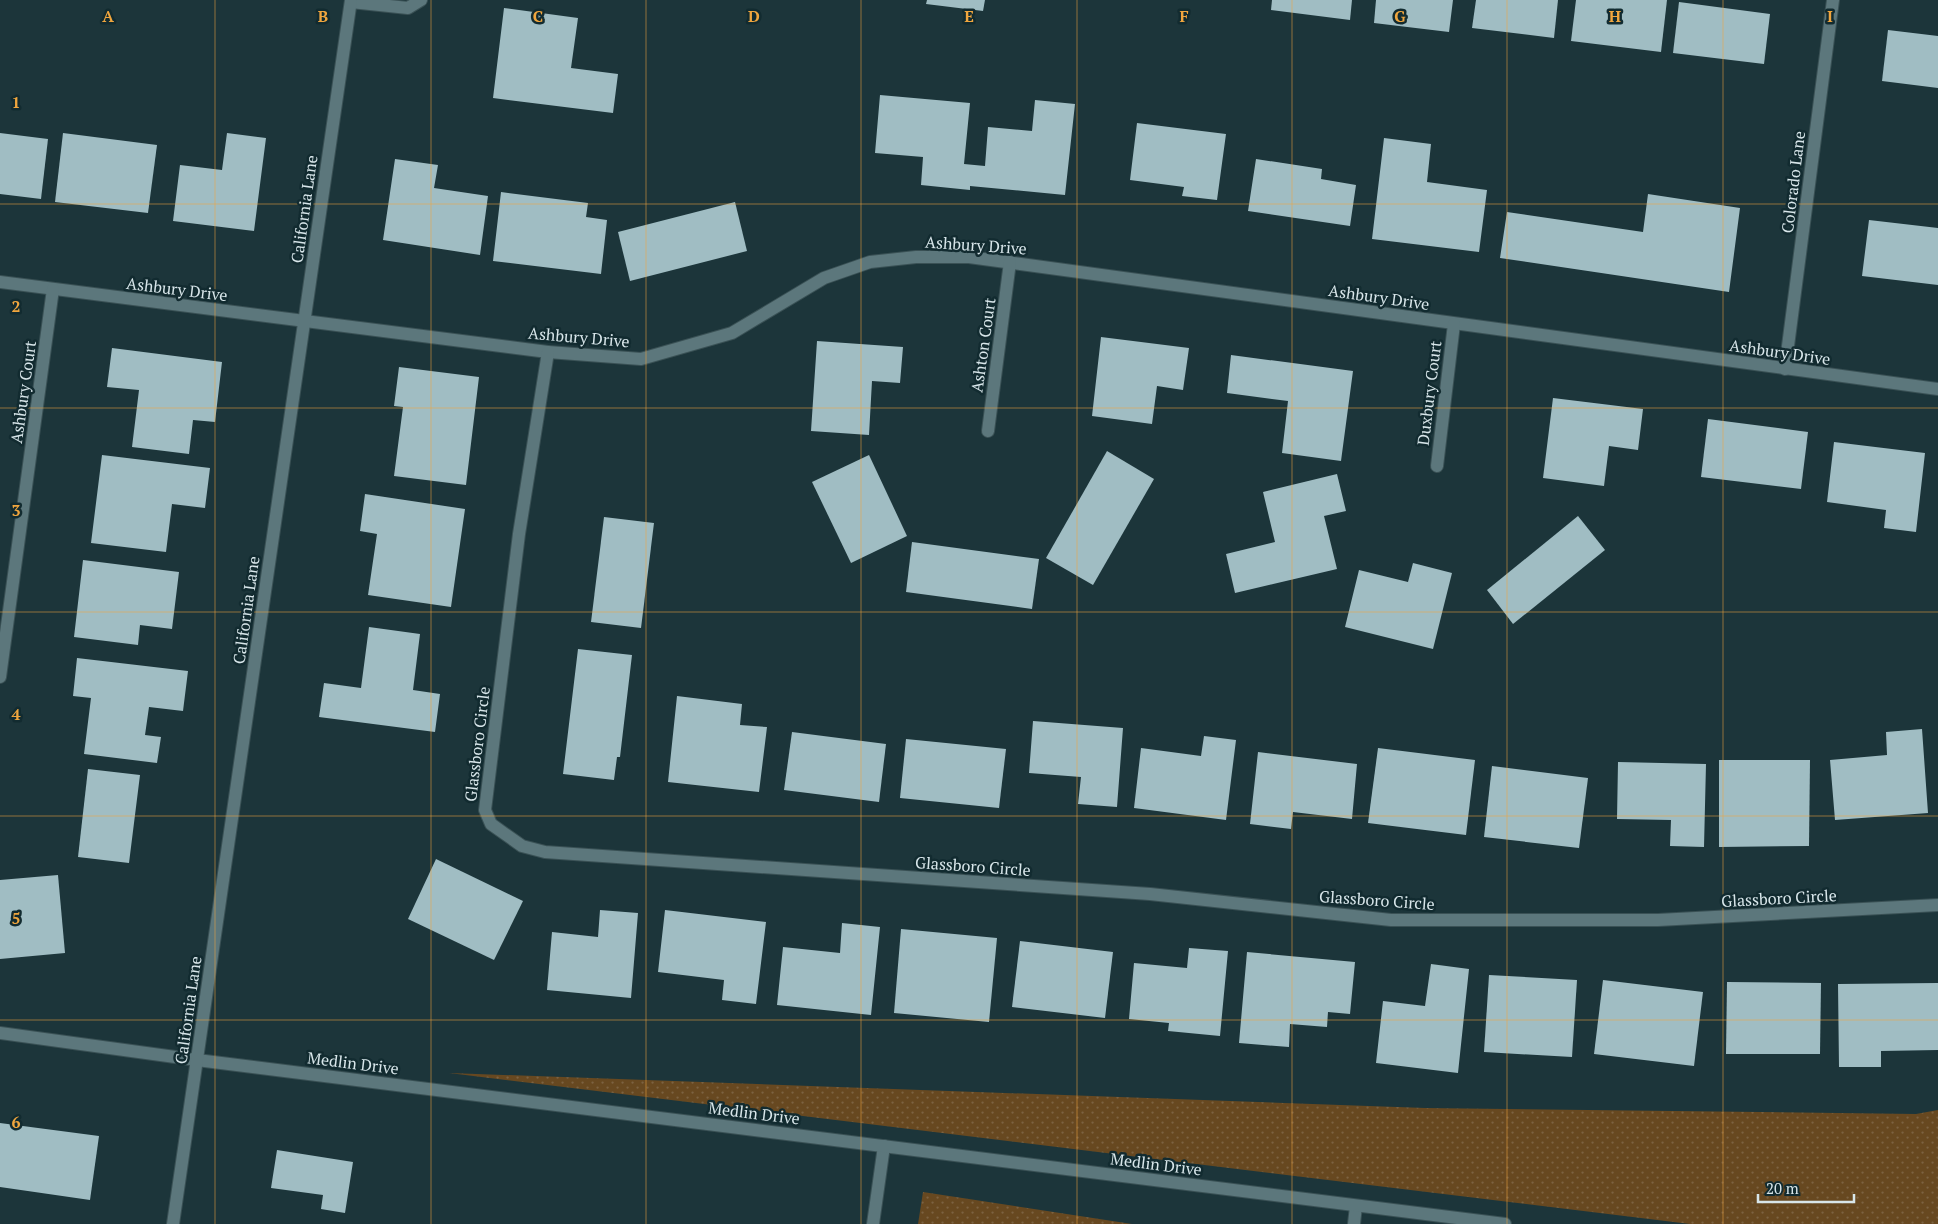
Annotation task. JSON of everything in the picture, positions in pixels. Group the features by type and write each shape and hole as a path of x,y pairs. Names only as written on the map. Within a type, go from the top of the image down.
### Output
{"street":[{"path":"351,1 408,8 421,0"},
{"name":"Colorado Lane","path":"1785,369 1833,0"},
{"name":"California Lane","path":"172,1224 351,1"},
{"name":"Ashbury Drive","path":"0,282 548,352 641,359 732,333 824,278 870,262 916,257 969,257 1938,389"},
{"name":"Ashton Court","path":"988,431 1010,262"},
{"name":"Ashbury Court","path":"0,677 53,290"},
{"name":"Duxbury Court","path":"1437,466 1454,324"},
{"name":"Glassboro Circle","path":"548,352 519,534 485,810 491,824 522,846 545,852 1150,894 1391,920 1658,920 1938,905"},
{"name":"Medlin Drive","path":"0,1033 197,1060 1505,1224"},
{"path":"872,1224 884,1146"},
{"path":"1354,1224 1356,1206"}],"shaded area":[{"path":"449,1073 1425,1108 1916,1114 1938,1110 1938,1224 1690,1224"},
{"path":"923,1192 1132,1224 918,1224"}],"building":[{"path":"927,0 985,0 983,11 926,4"},
{"path":"1272,0 1352,0 1350,20 1271,10"},
{"path":"1376,0 1453,0 1449,32 1374,23"},
{"path":"1476,0 1558,0 1554,38 1472,28"},
{"path":"1576,0 1667,0 1661,52 1571,41"},
{"path":"1679,2 1770,14 1764,64 1673,53"},
{"path":"504,8 578,18 571,68 618,74 613,113 493,98"},
{"path":"1888,30 1938,36 1938,88 1882,81"},
{"path":"880,95 970,103 964,164 985,166 988,127 1032,131 1035,100 1075,104 1065,195 970,186 970,190 921,185 923,157 875,153"},
{"path":"1137,123 1226,134 1217,200 1182,196 1184,187 1130,180"},
{"path":"0,133 48,139 41,199 0,194"},
{"path":"63,133 157,145 148,213 55,202"},
{"path":"227,133 266,138 254,231 173,221 180,165 222,170"},
{"path":"1384,138 1431,144 1427,182 1487,190 1479,252 1372,239"},
{"path":"395,159 438,165 434,188 488,196 480,255 383,240"},
{"path":"1256,159 1322,169 1321,179 1356,185 1350,226 1248,211"},
{"path":"501,192 588,203 586,217 607,220 601,274 493,261"},
{"path":"1648,194 1740,208 1729,292 1500,258 1507,212 1643,232"},
{"path":"735,202 747,251 630,281 618,232"},
{"path":"1869,220 1938,228 1938,285 1862,276"},
{"path":"1101,337 1189,348 1183,390 1157,386 1152,424 1092,416"},
{"path":"817,341 903,347 900,383 872,381 869,435 811,431"},
{"path":"112,348 222,362 215,422 193,420 189,454 132,447 139,390 107,387"},
{"path":"1231,355 1353,371 1341,461 1282,453 1288,401 1227,393"},
{"path":"399,367 479,377 466,485 394,476 403,407 394,406"},
{"path":"1553,398 1643,409 1638,450 1609,446 1604,486 1543,478"},
{"path":"1708,419 1808,432 1801,489 1701,477"},
{"path":"1834,442 1925,453 1916,532 1884,528 1886,510 1827,502"},
{"path":"1107,451 1154,479 1093,585 1046,558"},
{"path":"102,455 210,468 205,508 172,504 166,552 91,543"},
{"path":"869,455 907,536 851,563 812,482"},
{"path":"1337,474 1346,511 1324,516 1337,569 1235,593 1226,554 1275,542 1263,492"},
{"path":"365,494 465,509 451,607 368,595 377,534 360,531"},
{"path":"1578,516 1605,550 1513,624 1487,590"},
{"path":"604,517 654,523 641,628 591,622"},
{"path":"912,542 1039,559 1032,609 906,592"},
{"path":"83,560 179,572 172,629 140,625 138,645 74,637"},
{"path":"1413,563 1452,573 1433,649 1345,627 1359,570 1408,582"},
{"path":"369,627 420,634 413,690 440,694 435,732 319,717 324,683 361,688"},
{"path":"578,649 632,655 620,757 617,757 614,780 563,774"},
{"path":"77,658 188,671 183,711 149,707 145,735 161,737 157,763 84,754 91,698 73,696"},
{"path":"677,696 742,704 740,725 767,727 759,792 668,782"},
{"path":"1033,721 1123,728 1117,807 1078,804 1081,777 1029,773"},
{"path":"1922,729 1928,813 1835,820 1830,760 1887,755 1886,732"},
{"path":"792,732 886,744 879,802 784,790"},
{"path":"1204,736 1236,740 1226,820 1134,808 1141,748 1201,756"},
{"path":"906,739 1006,749 999,808 900,798"},
{"path":"1378,748 1475,760 1466,835 1368,823"},
{"path":"1258,752 1357,764 1352,819 1293,812 1291,829 1250,824"},
{"path":"1719,760 1810,760 1809,846 1719,847"},
{"path":"1618,762 1706,764 1704,847 1670,846 1671,820 1617,819"},
{"path":"1492,766 1588,778 1579,848 1484,837"},
{"path":"88,769 140,775 129,863 78,857"},
{"path":"436,859 523,901 494,960 408,919"},
{"path":"58,875 65,953 0,959 0,880"},
{"path":"600,910 638,913 631,998 547,990 552,932 598,937"},
{"path":"665,910 766,922 756,1004 722,1000 724,980 658,972"},
{"path":"842,923 880,927 871,1015 777,1005 783,947 840,953"},
{"path":"901,929 997,938 989,1022 894,1013"},
{"path":"1020,941 1113,952 1105,1018 1012,1007"},
{"path":"1189,948 1228,951 1220,1036 1168,1031 1169,1023 1129,1019 1134,963 1187,968"},
{"path":"1247,952 1355,962 1350,1014 1328,1012 1327,1027 1290,1024 1289,1047 1239,1043"},
{"path":"1431,964 1469,969 1458,1073 1376,1063 1383,1001 1425,1006"},
{"path":"1489,975 1577,980 1572,1057 1484,1052"},
{"path":"1603,980 1703,992 1694,1066 1594,1054"},
{"path":"1727,982 1821,983 1820,1054 1726,1054"},
{"path":"1938,983 1938,1050 1881,1051 1881,1067 1839,1067 1838,984"},
{"path":"0,1123 99,1136 90,1200 0,1187"},
{"path":"277,1150 353,1162 345,1213 321,1209 323,1195 271,1188"}]}
